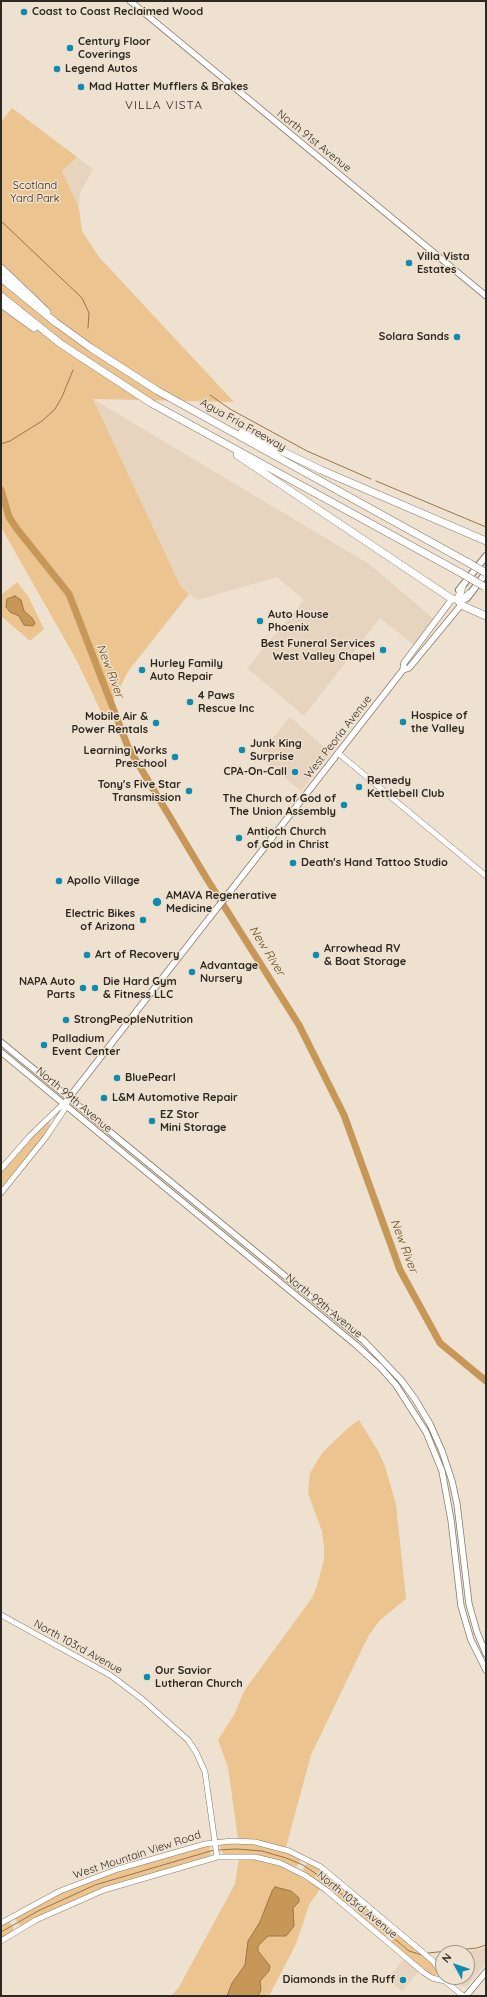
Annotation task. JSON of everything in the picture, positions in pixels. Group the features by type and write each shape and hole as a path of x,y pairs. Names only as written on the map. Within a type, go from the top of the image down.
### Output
{"highway":[{"path":"1,268 45,308 54,322"},
{"name":"Agua Fria Freeway","path":"1,278 54,322 107,360 158,391 486,573"},
{"path":"1,296 47,332 110,377 151,403 486,587"},
{"path":"1,304 31,327 47,332"},
{"path":"158,391 174,394 271,447 486,541"},
{"path":"151,403 163,413 231,451 279,482 457,602 486,616"},
{"path":"457,602 462,587"},
{"path":"457,602 469,594"}],"main road":[{"name":"North 91st Avenue","path":"130,1 486,296"},
{"path":"462,587 486,556"},
{"path":"469,594 486,573"},
{"name":"West Peoria Avenue","path":"68,1099 403,670 404,663 457,602"},
{"name":"West Peoria Avenue","path":"403,670 409,668 457,602"},
{"name":"North 99th Avenue","path":"1,1042 68,1099 364,1341 401,1380 415,1398 434,1431 452,1481 457,1504 469,1604 477,1632 486,1654"},
{"path":"2,1053 8,1048"},
{"name":"North 99th Avenue","path":"2,1053 367,1355 396,1385 414,1412 430,1442 442,1471 449,1505 461,1606 471,1640 486,1670"},
{"path":"223,1236 228,1230"},
{"path":"449,1505 457,1504"},
{"path":"465,1996 486,1972"}],"street":[{"path":"338,753 486,876"},
{"name":"West Peoria Avenue","path":"1,1193 40,1146 68,1099"},
{"name":"West Peoria Avenue","path":"1,1169 19,1148 64,1105"},
{"name":"North 103rd Avenue","path":"1,1615 110,1675 188,1740 196,1752 205,1772 217,1857 260,1858 280,1863 299,1872 322,1887 422,1972 432,1978 435,1978"},
{"name":"North 103rd Avenue","path":"215,1842 238,1840 263,1843 306,1858 335,1878 435,1964"},
{"name":"West Mountain View Road","path":"1,1923 35,1904 93,1878 215,1842"},
{"name":"West Mountain View Road","path":"1,1941 36,1920 88,1896 138,1879 217,1857"},
{"name":"North 103rd Avenue","path":"452,1985 465,1996"}],"shaded area":[{"path":"77,157 93,169 80,193 79,208 62,171"},
{"path":"93,399 369,564 434,619 414,645 380,618 304,716 247,668 304,600 277,577 197,600 181,587"},
{"path":"15,596 21,600 24,611 35,623 33,626 24,625 19,616 10,612 6,607 7,599"},
{"path":"290,717 331,753 301,791 258,756"},
{"path":"275,1887 291,1891 299,1898 299,1902 293,1908 294,1926 286,1936 268,1936 258,1946 258,1951 270,1966 269,1971 260,1981 261,1990 258,1996 227,1996 232,1983 245,1965 248,1941 260,1922"},
{"path":"486,1948 486,1963 475,1976 475,1950"},
{"path":"404,1959 419,1971 402,1991 387,1979"},
{"path":"459,1985 468,1985 467,1986 462,1987"}],"green space":[{"name":"Scotland Yard Park","path":"12,108 77,157 62,171 79,208 82,231 99,257 234,402 93,399 181,587 189,594 129,670 104,718 77,661 1,527 1,122"},
{"path":"17,582 28,596 44,629 30,641 1,616 1,595"},
{"path":"49,1121 50,1126 34,1149 1,1190 1,1172 19,1150"},
{"path":"359,1420 378,1451 385,1466 396,1504 406,1599 380,1620 369,1635 360,1653 311,1755 286,1847 266,1842 238,1839 228,1767 218,1740 235,1713 244,1691 312,1598 324,1560 324,1546 322,1531 308,1493 310,1473 322,1453 348,1428"},
{"path":"223,1843 260,1844 290,1852 301,1860 296,1867 261,1856 224,1854 220,1845"},
{"path":"209,1846 210,1856 103,1888 58,1907 22,1925 19,1925 15,1918 46,1900 92,1879 197,1847"},
{"path":"239,1858 253,1859 286,1868 320,1889 309,1905 296,1944 269,1996 171,1996 179,1987 235,1884"},
{"path":"307,1863 321,1869 353,1896 348,1903 346,1904 304,1873 303,1869"},
{"path":"357,1902 359,1902 391,1928 387,1935 384,1937 353,1909"},
{"path":"9,1921 13,1927 13,1930 1,1938 1,1925"},
{"path":"399,1935 434,1963 435,1975 430,1974 391,1942 395,1936"}],"waterway":[{"path":"1,221 82,298 89,313 88,328"},
{"path":"1,444 10,441 42,421 55,409 62,397 73,370"},
{"path":"210,395 230,409 307,451 371,479"},
{"path":"376,481 486,527"},
{"name":"New River","path":"1,490 9,517 69,594 128,747 207,879 299,1025 344,1115 400,1270 440,1343 486,1381"},
{"path":"217,1850 237,1849 262,1851 303,1865 322,1878 409,1951 422,1955"},
{"path":"1,1932 38,1911 95,1885 214,1850"},
{"path":"428,1953 477,1948 486,1945"}],"place":[{"name":"Coast to Coast Reclaimed Wood","path":"24,12"},
{"name":"Century Floor Coverings","path":"70,48"},
{"name":"Legend Autos","path":"57,69"},
{"name":"Mad Hatter Mufflers & Brakes","path":"81,87"},
{"name":"Villa Vista Estates","path":"409,263"},
{"name":"Solara Sands","path":"457,337"},
{"name":"Auto House Phoenix","path":"260,621"},
{"name":"Best Funeral Services West Valley Chapel","path":"383,650"},
{"name":"Hurley Family Auto Repair","path":"142,670"},
{"name":"4 Paws Rescue Inc","path":"190,702"},
{"name":"Hospice of the Valley","path":"403,722"},
{"name":"Mobile Air & Power Rentals","path":"156,723"},
{"name":"Junk King Surprise","path":"242,750"},
{"name":"Learning Works Preschool","path":"175,757"},
{"name":"CPA-On-Call","path":"295,772"},
{"name":"Remedy Kettlebell Club","path":"359,787"},
{"name":"Tony's Five Star Transmission","path":"189,791"},
{"name":"The Church of God of The Union Assembly","path":"344,805"},
{"name":"Antioch Church of God in Christ","path":"239,838"},
{"name":"Death's Hand Tattoo Studio","path":"293,863"},
{"name":"Apollo Village","path":"59,881"},
{"name":"AMAVA Regenerative Medicine","path":"157,902"},
{"name":"Electric Bikes of Arizona","path":"143,920"},
{"name":"Art of Recovery","path":"87,955"},
{"name":"Arrowhead RV & Boat Storage","path":"316,955"},
{"name":"Advantage Nursery","path":"192,972"},
{"name":"NAPA Auto Parts","path":"83,988"},
{"name":"Die Hard Gym & Fitness LLC","path":"95,988"},
{"name":"StrongPeopleNutrition","path":"66,1020"},
{"name":"Palladium Event Center","path":"44,1045"},
{"name":"BluePearl","path":"117,1078"},
{"name":"L&M Automotive Repair","path":"104,1098"},
{"name":"EZ Stor Mini Storage","path":"152,1121"},
{"name":"Our Savior Lutheran Church","path":"147,1677"},
{"name":"Diamonds in the Ruff","path":"403,1980"}],"district":[{"name":"VILLA VISTA","path":"164,105"}]}
